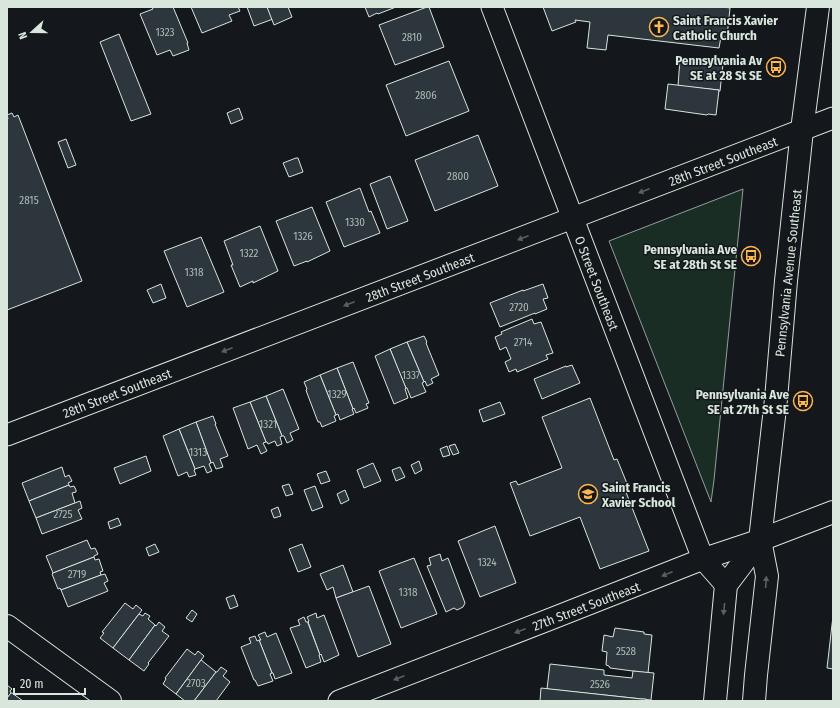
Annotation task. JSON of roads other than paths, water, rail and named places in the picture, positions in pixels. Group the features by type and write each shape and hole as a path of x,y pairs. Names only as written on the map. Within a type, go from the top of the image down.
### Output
{"main road":[{"name":"Pennsylvania Avenue Southeast","path":"754,701 767,576 760,540 776,399 786,281 802,130 818,7"},
{"name":"27th Street Southeast","path":"760,540 833,512"},
{"path":"715,701 726,585 760,540"},
{"path":"7,626 110,701"}],"street":[{"name":"O Street Southeast","path":"492,7 703,559"},
{"name":"28th Street Southeast","path":"7,435 833,118"},
{"name":"27th Street Southeast","path":"339,701 551,620 703,559 760,540"},
{"path":"703,559 726,585"}],"place":[{"name":"Saint Francis Xavier Catholic Church","path":"659,27"},
{"name":"Pennsylvania Av SE at 28 St SE","path":"776,67"},
{"name":"Pennsylvania Ave SE at 28th St SE","path":"751,256"},
{"name":"Pennsylvania Ave SE at 27th St SE","path":"803,401"},
{"name":"Saint Francis Xavier School","path":"588,494"}]}
